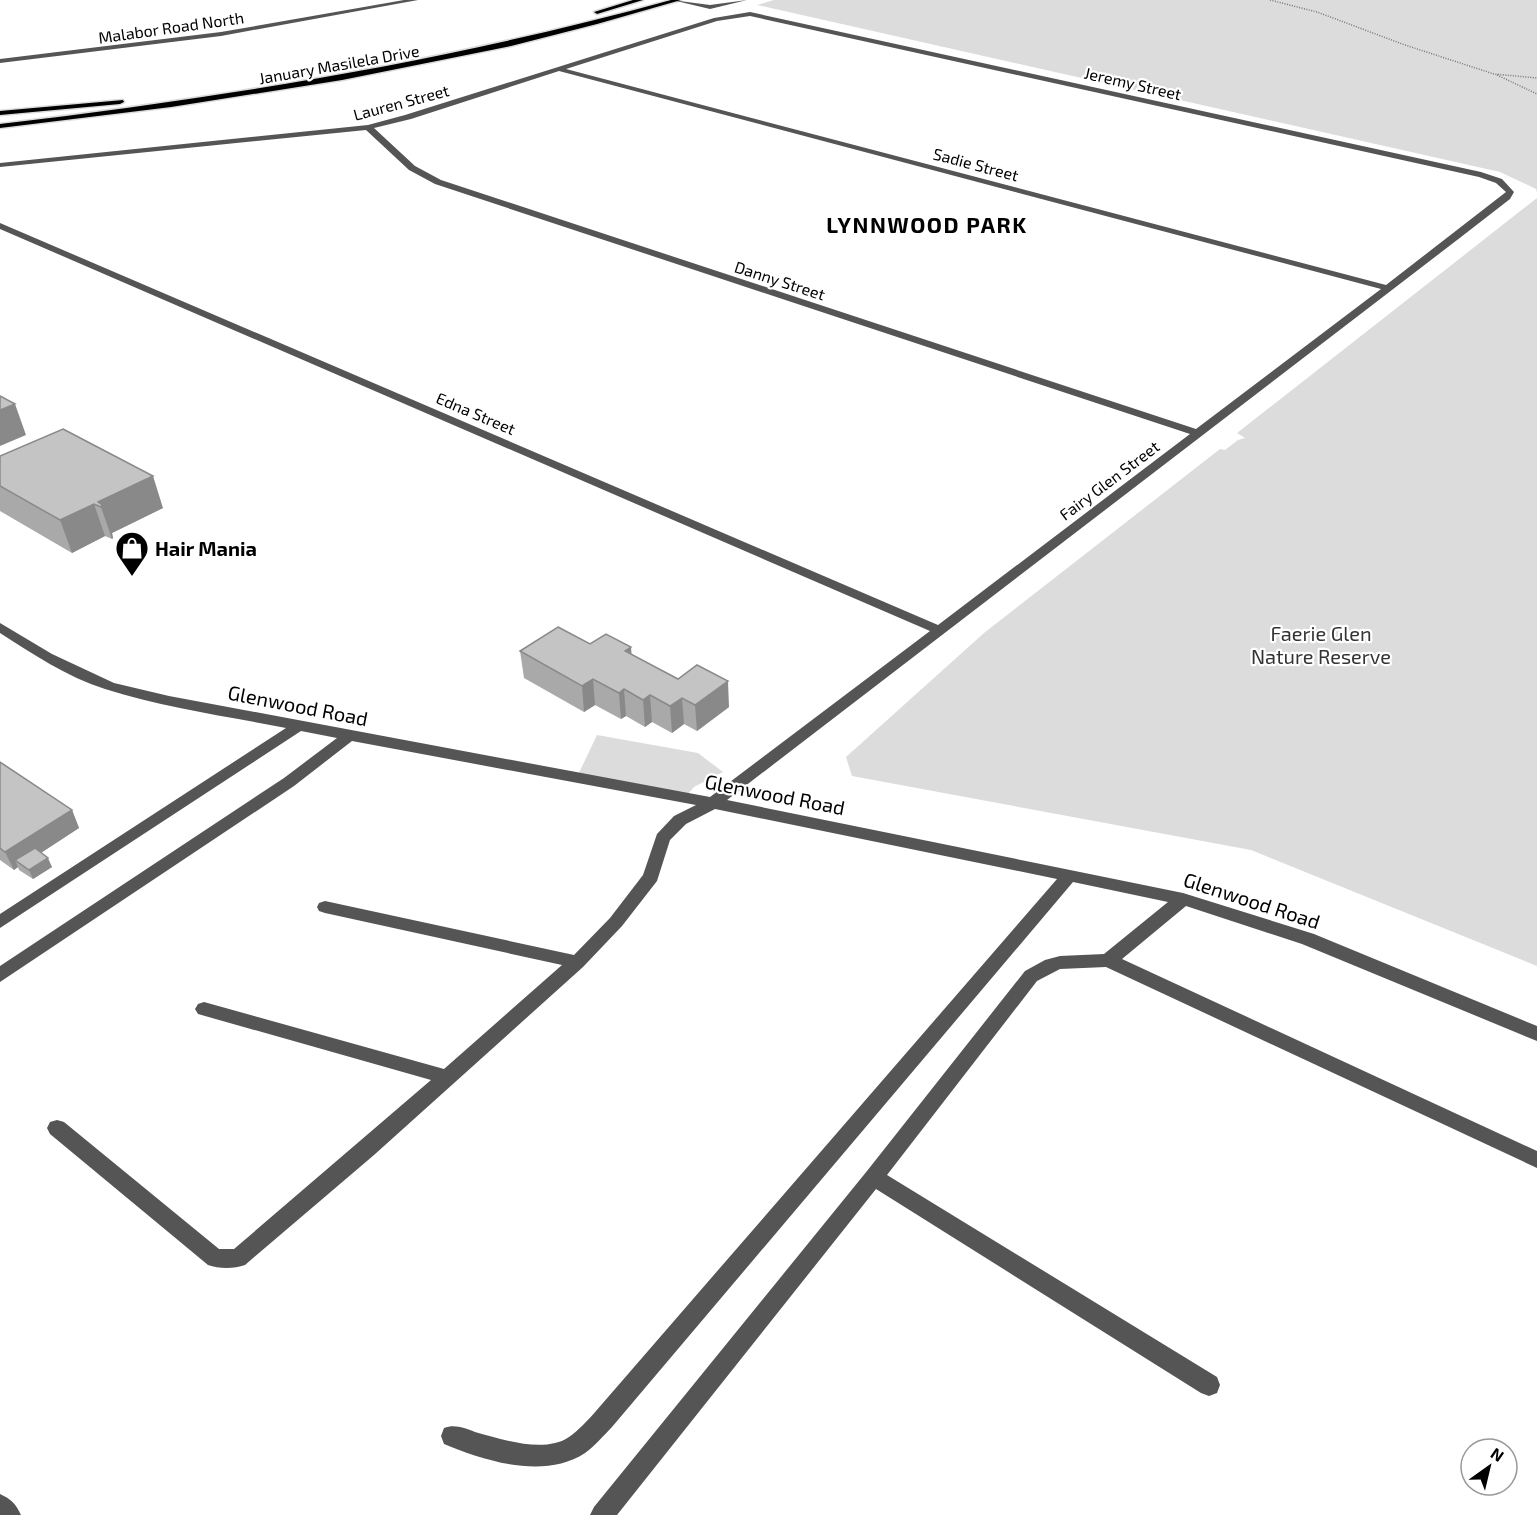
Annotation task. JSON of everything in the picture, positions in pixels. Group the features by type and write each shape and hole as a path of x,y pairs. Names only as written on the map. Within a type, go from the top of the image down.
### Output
{"main road":[{"path":"588,15 640,0"},
{"name":"January Masilela Drive","path":"0,126 206,100 355,75 544,36 676,0"},
{"name":"January Masilela Drive","path":"187,93 237,86"},
{"path":"0,112 134,100"}],"street":[{"name":"Malabor Road North","path":"0,61 243,31 415,0"},
{"path":"676,0 710,7 744,0"},
{"name":"Lauren Street","path":"0,165 368,128 723,17 740,14 762,15"},
{"name":"Jeremy Street","path":"762,15 1463,171 1498,181"},
{"name":"Sadie Street","path":"558,69 1387,288"},
{"name":"Danny Street","path":"368,128 412,168 438,182 1198,433"},
{"name":"Fairy Glen Street","path":"57,1128 215,1258 238,1258 368,1149 577,962 616,922 651,877 663,838 680,820 713,802 1507,197 1509,189 1498,181"},
{"name":"Edna Street","path":"0,226 939,630"},
{"name":"Glenwood Road","path":"0,627 47,657 109,686 169,701 713,802 1183,899 1308,939 1537,1034"},
{"path":"0,922 299,726"},
{"path":"0,975 289,782 349,736"},
{"path":"452,1436 500,1451 558,1454 576,1445 612,1410 1070,874"},
{"path":"1108,960 1124,951 1134,939 1183,899"},
{"path":"325,907 577,962"},
{"path":"609,1512 1031,976 1043,966 1054,962 1108,960 1537,1160"},
{"path":"204,1009 446,1077"},
{"path":"874,1178 1209,1385"},
{"path":"0,1506 9,1515"}],"path":[{"path":"1270,0 1317,12 1405,45 1494,74 1537,94"},
{"path":"1494,74 1537,78"}],"green space":[{"path":"774,0 1537,0 1537,193 1536,189 1500,172 757,5"},
{"name":"Faerie Glen Nature Reserve","path":"1537,198 1537,966 1251,850 852,776 846,757 984,633 1220,449 1225,450 1238,440 1245,438 1237,433"},
{"path":"597,735 698,753 723,772 694,787 683,800 578,775"}],"building":[{"path":"0,396 15,404 0,410"},
{"path":"63,429 153,476 98,502 102,505 101,507 94,504 60,520 0,486 0,456"},
{"path":"558,627 590,644 606,634 631,647 625,651 678,679 697,665 728,681 695,705 682,698 670,706 650,695 643,700 624,689 619,693 593,679 582,686 520,651"},
{"path":"0,762 72,810 5,852 0,848"},
{"path":"35,848 48,858 29,870 15,860"}],"place":[{"name":"Hair Mania","path":"132,577"}],"district":[{"name":"LYNNWOOD PARK","path":"927,224"}]}
